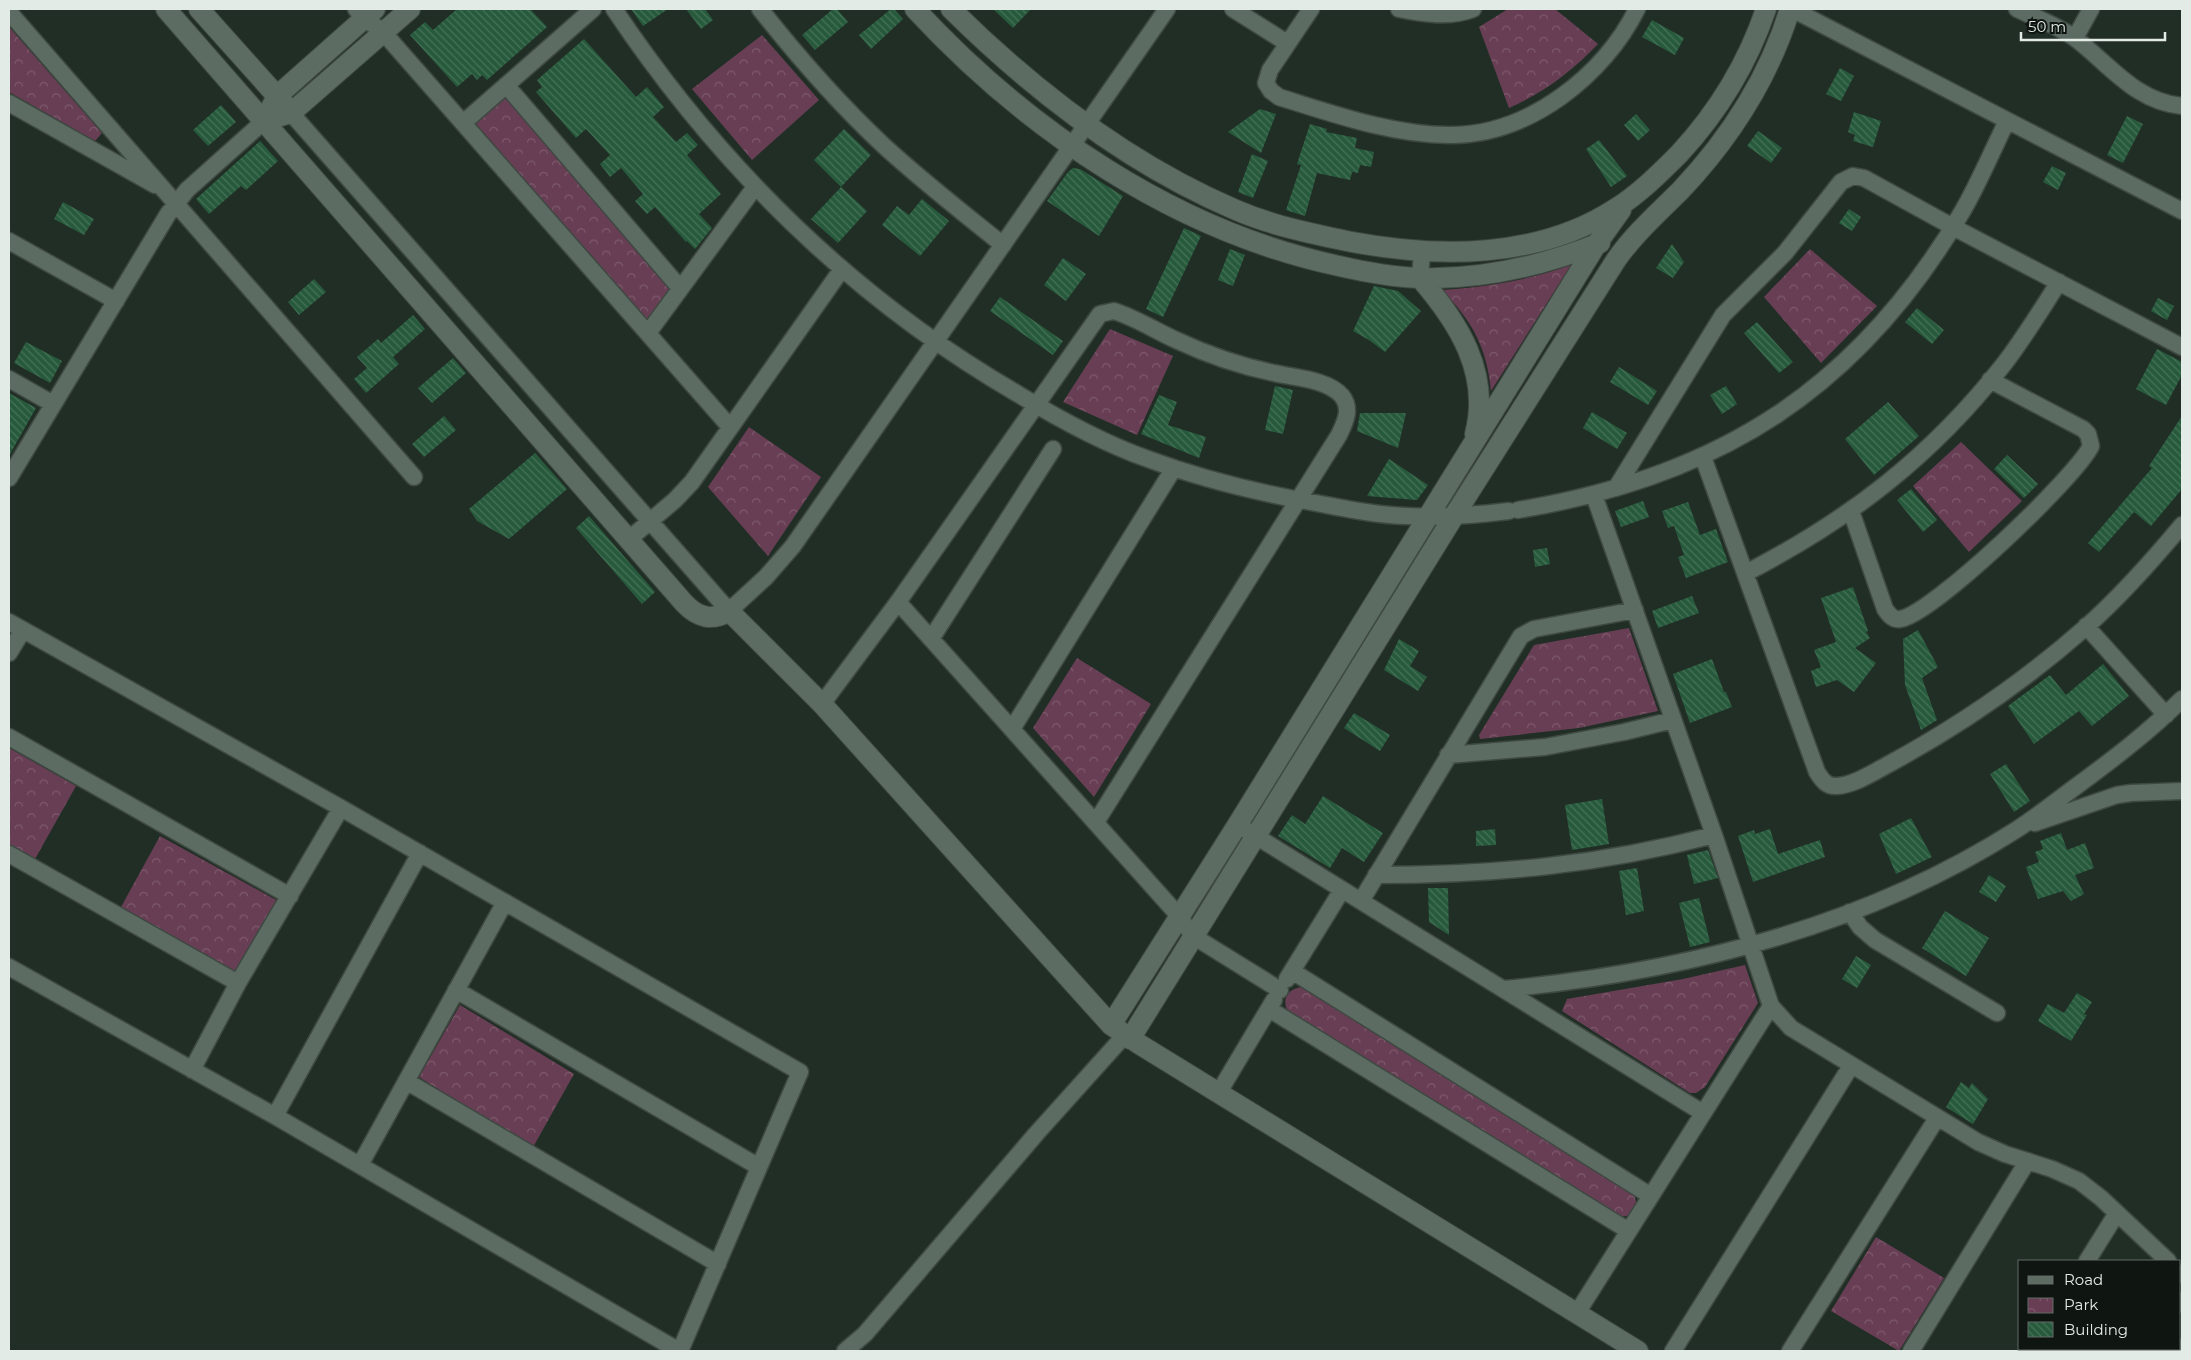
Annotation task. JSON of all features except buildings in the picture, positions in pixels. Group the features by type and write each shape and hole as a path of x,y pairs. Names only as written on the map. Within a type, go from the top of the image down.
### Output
{"street":[{"path":"166,9 684,603 695,613 709,618 717,617 729,611 766,577 793,546 1166,9"},
{"path":"199,9 729,611 822,704 1122,1033 1638,1351"},
{"path":"264,121 291,113 410,9"},
{"path":"463,123 593,9"},
{"path":"614,9 693,117 755,187 842,270 934,342 1035,405 1118,446 1174,468 1255,492 1356,511 1427,517 1514,511 1594,495 1703,457 1772,420 1814,390 1837,370 1895,308 1917,280 1953,227 1972,194 2006,121"},
{"path":"760,9 800,58 854,118 916,174 1003,245"},
{"path":"915,9 947,42 994,84 1072,146 1163,201 1224,231 1287,254 1383,275 1420,278 1465,277 1512,270 1553,260 1596,245 1650,219"},
{"path":"951,9 1011,65 1086,124 1128,153 1176,181 1259,219 1341,240 1422,252 1446,253 1493,249 1541,240 1576,229 1630,199"},
{"path":"1233,9 1287,43"},
{"path":"1311,9 1287,43 1266,78 1268,87 1279,97 1349,118 1434,134 1473,134 1510,123 1530,114 1566,93 1608,53 1636,9"},
{"path":"1399,9 1437,14 1473,9"},
{"path":"1122,1033 1179,916 1238,824 1596,245 1617,214 1630,199 1672,161 1704,125 1744,60 1766,9"},
{"path":"845,1351 865,1334 1122,1033 1192,936 1608,273 1632,238 1698,171 1737,120 1771,60 1791,9 2182,211"},
{"path":"2017,9 2075,38 2134,89 2159,102 2182,106"},
{"path":"2075,38 2092,9"},
{"path":"9,12 414,477"},
{"path":"9,478 116,301 171,197 187,190 264,121 277,96 365,12 730,427"},
{"path":"506,85 680,288"},
{"path":"9,103 171,197"},
{"path":"1616,488 1723,315 1799,237 1841,182 1853,176 1864,178 1953,227 2182,347"},
{"path":"648,334 755,187"},
{"path":"1576,229 1589,237 1596,245 1604,258 1608,273"},
{"path":"9,241 116,301"},
{"path":"1422,252 1420,278 1454,324 1469,350 1475,366 1478,381 1479,410 1471,445"},
{"path":"628,540 684,492 842,270"},
{"path":"1746,573 1794,547 1851,511 1891,481 1927,449 1990,380 2020,342 2059,282"},
{"path":"822,704 898,602 1096,319 1106,311 1123,314 1217,358 1322,384 1337,392 1348,409 1339,435 1096,822"},
{"path":"9,379 53,404"},
{"path":"1851,511 1885,609 1893,618 1900,619 1917,611 1988,555 2046,499 2082,459 2091,446 2088,434 2083,430 1990,380"},
{"path":"931,639 1052,449"},
{"path":"1703,457 1817,772 1824,783 1830,786 1838,786 1864,776 1940,735 2017,682 2086,626 2139,575 2182,525"},
{"path":"1012,729 1174,468"},
{"path":"1594,495 1714,835 1770,1006 1790,1028 1936,1118 1992,1149 2052,1169 2090,1188 2167,1260"},
{"path":"898,602 1179,916 1192,936 1280,990"},
{"path":"1361,901 1518,640 1525,632 1635,610"},
{"path":"9,622 342,808 800,1072 680,1351 275,1116 9,967"},
{"path":"2086,626 2166,715"},
{"path":"9,653 23,630"},
{"path":"1504,989 1576,982 1629,974 1751,944 1850,912 1934,876 2017,830 2125,751 2182,699"},
{"path":"1448,755 1545,747 1609,736 1673,720"},
{"path":"9,737 290,896"},
{"path":"2017,830 2117,795 2143,792 2182,792"},
{"path":"192,1070 238,983 342,808"},
{"path":"1238,824 1703,1113"},
{"path":"1376,874 1476,874 1559,866 1644,852 1714,835"},
{"path":"9,854 238,983"},
{"path":"275,1116 420,854"},
{"path":"1219,1092 1342,890"},
{"path":"360,1165 504,902"},
{"path":"1850,912 1860,927 1875,940 1997,1013"},
{"path":"1292,971 1651,1196"},
{"path":"456,990 759,1167"},
{"path":"1577,1314 1770,1006"},
{"path":"1269,1009 1629,1231"},
{"path":"1673,1351 1851,1066"},
{"path":"406,1081 718,1264"},
{"path":"1790,1351 1936,1118"},
{"path":"1911,1351 2027,1162"},
{"path":"2088,1260 2117,1213"}],"green space":[{"path":"1508,9 1555,9 1598,44 1578,64 1557,80 1509,108 1479,27"},
{"path":"9,27 102,133 95,141 9,92"},
{"path":"762,35 819,100 752,160 692,89"},
{"path":"507,95 672,288 648,322 475,123"},
{"path":"1810,249 1877,306 1821,363 1764,297"},
{"path":"1571,265 1491,391 1482,348 1470,324 1442,290 1508,282"},
{"path":"1110,329 1173,356 1137,435 1063,402"},
{"path":"749,427 821,477 768,556 708,487"},
{"path":"1961,442 2022,501 1969,552 1913,486"},
{"path":"1629,628 1658,711 1579,728 1480,739 1479,735 1534,645"},
{"path":"1077,658 1151,704 1094,797 1033,728"},
{"path":"9,748 76,786 35,859 9,845"},
{"path":"160,836 278,901 235,974 121,907"},
{"path":"1745,965 1758,1003 1705,1087 1696,1093 1690,1093 1562,1011 1567,999 1683,979"},
{"path":"1303,987 1634,1195 1637,1205 1631,1215 1620,1217 1288,1012 1285,1003 1287,995 1293,990"},
{"path":"460,1005 574,1074 532,1149 419,1077"},
{"path":"1876,1237 1944,1278 1899,1351 1831,1311"}]}
